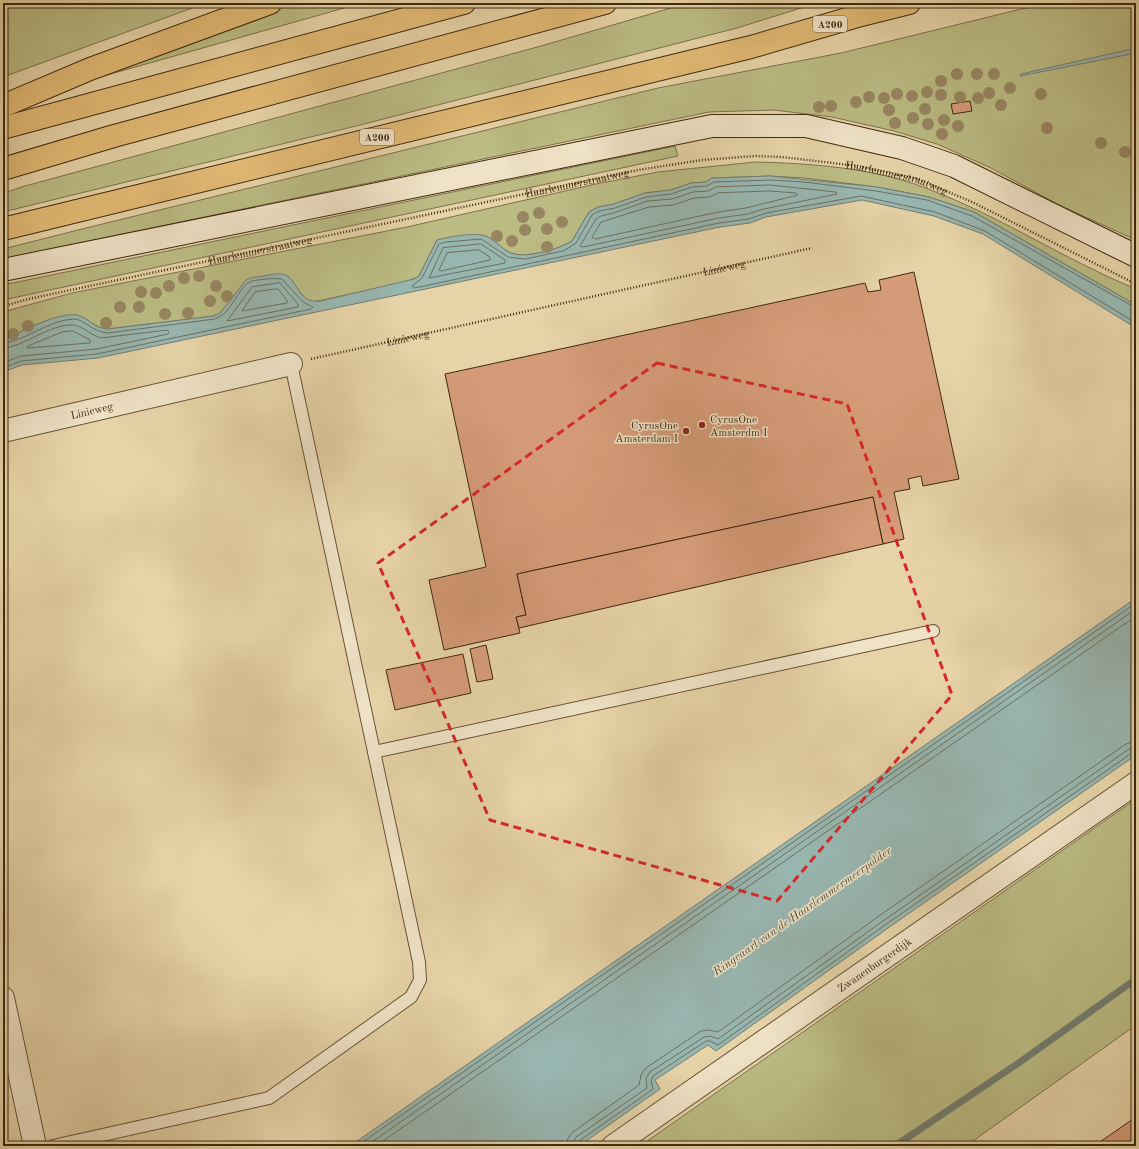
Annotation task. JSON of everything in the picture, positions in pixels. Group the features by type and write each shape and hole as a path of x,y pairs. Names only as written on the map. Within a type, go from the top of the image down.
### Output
{"highway":[{"path":"3,106 90,69 270,3"},
{"path":"3,128 464,3"},
{"path":"3,169 114,136 605,3"},
{"name":"A200","path":"3,229 751,47 910,3"}],"main road":[{"path":"3,270 712,126 806,126 902,148 954,166 1136,256"},
{"name":"Linieweg","path":"3,431 291,364"},
{"name":"Zwanenburgerdijk","path":"613,1146 1136,783"},
{"path":"3,998 35,1146"}],"lane":[{"path":"53,1146 269,1098 411,997 420,980 419,962 291,364"},
{"path":"374,752 933,631"}],"path":[{"name":"Haarlemmerstraatweg","path":"3,306 32,298 631,172 702,160 755,156 782,157 858,166 918,179 972,202 1136,284"},
{"name":"Linieweg","path":"291,364 812,248"}],"highlighted area":[{"path":"657,363 847,404 952,695 777,901 490,820 378,563"}],"green space":[{"path":"3,3 206,3 3,77"},
{"path":"295,3 362,3 100,77 97,75"},
{"path":"688,3 817,3 737,28 360,125 3,212 3,193 25,186 541,46"},
{"path":"1046,3 1136,3 1136,240 1059,205 991,168 937,144 894,131 832,117 774,110 709,112 3,259 3,249 82,229 658,88 841,53"},
{"path":"675,146 678,156 3,300 3,285"},
{"path":"755,162 818,165 862,171 883,175 923,187 977,210 1082,264 1136,289 1136,305 974,212 929,197 877,187 804,178 770,176 712,178 706,182 691,183 671,190 645,193 614,204 598,207 589,212 572,241 551,250 533,254 517,255 511,253 489,237 485,236 461,236 437,240 419,276 406,282 313,302 306,299 288,278 224,309 214,316 108,329 99,327 77,316 60,317 3,340 3,312 72,293 407,227 596,184 658,172"},
{"path":"1136,799 1136,1025 966,1146 640,1146"}],"water":[{"path":"1136,48 1136,53 1020,76 1021,74"},
{"path":"770,176 877,187 929,197 974,212 1136,305 1136,328 983,234 934,216 862,200 766,217 750,223 720,227 98,358 22,365 3,372 3,340 50,319 77,315 99,327 108,329 214,316 220,313 246,280 278,274 283,274 288,277 307,299 321,301 414,279 419,276 437,240 466,235 482,235 490,238 511,253 517,255 533,254 551,250 572,241 589,212 598,207 614,204 645,193 671,190 691,183 706,182 712,178"},
{"name":"Ringvaart van de Haarlemmermeerpolder","path":"1136,598 1136,755 888,928 716,1051 708,1045 655,1080 660,1089 579,1146 350,1146"}],"building":[{"path":"970,101 972,111 953,114 951,104"},
{"name":"CyrusOne Amsterdm I","path":"914,272 959,479 923,486 921,476 908,479 910,489 894,492 904,539 883,544 873,497 517,574 526,615 516,617 520,633 444,650 429,580 486,567 445,374 865,283 868,292 881,290 879,280"},
{"path":"873,497 883,544 519,628 516,617 526,615 517,574"},
{"path":"486,645 493,679 477,682 470,649"},
{"path":"463,654 471,693 395,710 386,670"},
{"path":"1136,1117 1136,1146 1094,1146"}],"waterway":[{"path":"895,1146 1020,1062 1136,979"}],"place":[{"name":"CyrusOne Amsterdm I","path":"702,425"},
{"name":"CyrusOne Amsterdam I","path":"686,431"}]}
